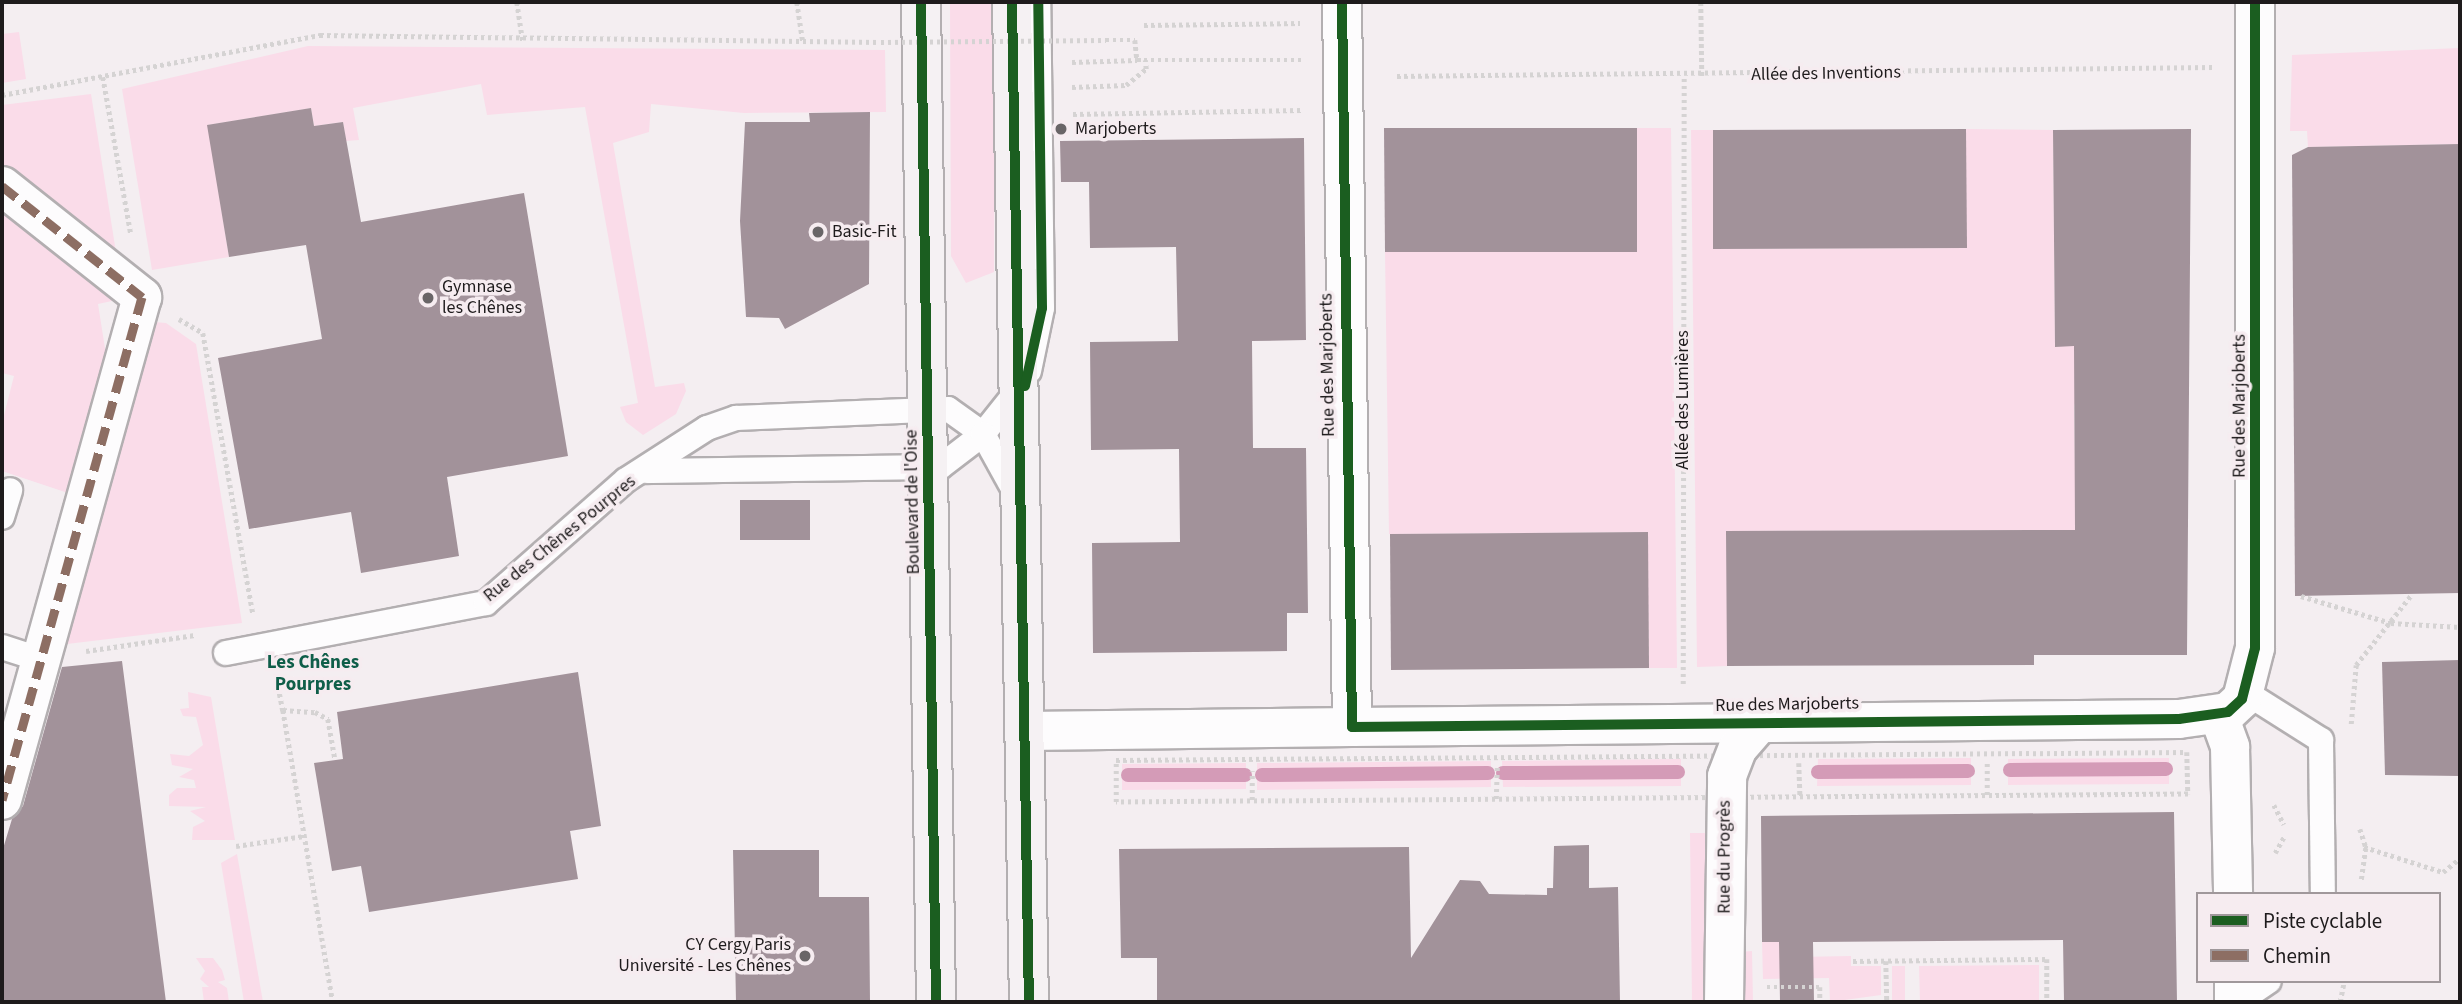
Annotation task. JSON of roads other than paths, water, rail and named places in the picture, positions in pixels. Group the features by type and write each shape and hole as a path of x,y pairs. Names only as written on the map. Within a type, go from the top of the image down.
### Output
{"main road":[{"name":"Boulevard de l'Oise","path":"921,2 936,1002"},
{"path":"1012,2 1024,511 1029,1002"}],"street":[{"name":"Rue des Marjoberts","path":"1342,2 1352,727"},
{"name":"Rue des Marjoberts","path":"1027,731 1760,723 2232,704 2255,648 2258,544 2255,2"},
{"path":"2,186 142,297 2,800"},
{"path":"2232,704 2233,892"},
{"name":"Rue du Progrès","path":"1724,1002 1724,797 1734,756 1760,723"},
{"path":"2234,983 2236,1002"}],"lane":[{"path":"1020,396 1042,307 1038,2"},
{"name":"Rue des Chênes Pourpres","path":"646,471 930,468 951,463 983,435 1020,396"},
{"name":"Rue des Chênes Pourpres","path":"226,653 263,635 486,603 621,484 646,471 707,428 737,418 929,409 958,414 983,435 1024,511"},
{"path":"2,517 10,490"},
{"path":"2,647 40,657"},
{"path":"2232,704 2321,740 2323,892"},
{"path":"2236,1002 2266,983"}],"waterway":[{"path":"2010,770 2166,769"},
{"path":"1818,772 1968,771"},
{"path":"1503,773 1678,772"},
{"path":"1262,775 1488,773"},
{"path":"1128,775 1245,775"}],"place":[{"name":"Marjoberts","path":"1061,129"},
{"name":"Basic-Fit","path":"818,232"},
{"name":"Gymnase les Chênes","path":"428,298"},
{"name":"CY Cergy Paris Université - Les Chênes","path":"805,956"}],"district":[{"name":"Les Chênes Pourpres","path":"313,674"}]}
